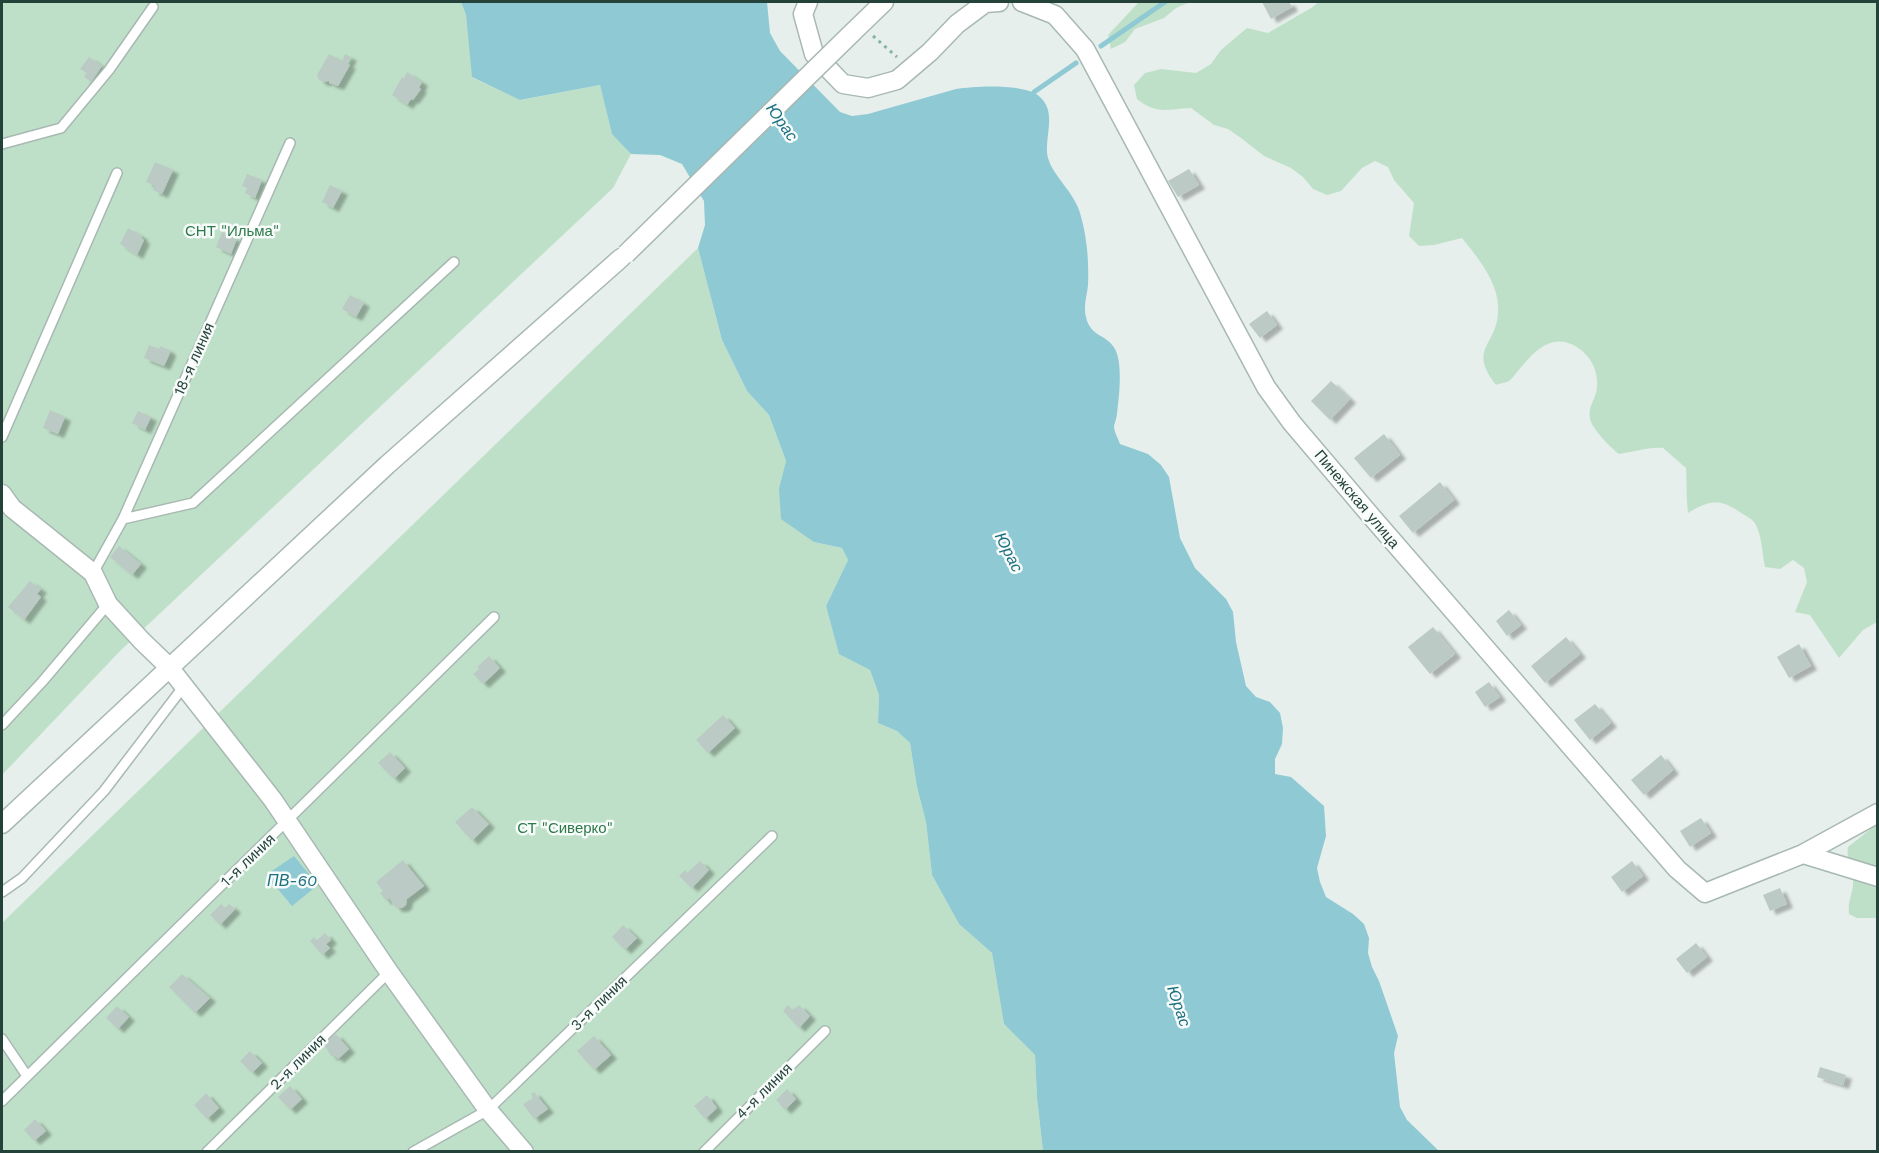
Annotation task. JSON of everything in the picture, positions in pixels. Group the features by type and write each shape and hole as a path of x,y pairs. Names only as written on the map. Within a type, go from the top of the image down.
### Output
{"street":[{"path":"808,2 803,14 814,54 843,84 868,88 897,80 930,52 957,24 986,3 999,2"},
{"path":"2,824 387,465 623,256 862,32 884,2"},
{"name":"Пинежская улица","path":"1022,2 1055,15 1085,49 1266,387 1293,423 1634,821 1677,868 1706,893 1803,854"},
{"path":"2,494 12,508 93,573 108,604 169,667 273,800 389,972 488,1110 524,1152"},
{"path":"1803,854 1878,813"},
{"path":"1803,854 1878,877"}],"lane":[{"path":"2,144 60,128 109,70 153,7"},
{"name":"18-я линия","path":"93,573 123,519 290,143"},
{"path":"2,437 117,173"},
{"path":"123,519 193,503 453,262"},
{"path":"2,725 108,604"},
{"name":"1-я линия","path":"2,1101 494,617"},
{"path":"2,892 22,878 104,792 184,686"},
{"name":"3-я линия","path":"413,1152 488,1110 772,836"},
{"name":"2-я линия","path":"207,1152 389,972"},
{"name":"4-я линия","path":"704,1152 825,1031"},
{"path":"2,1039 27,1076"}],"path":[{"path":"862,32 896,56"}],"green space":[{"name":"СНТ \"Ильма\"","path":"2,2 461,2 466,15 473,78 521,100 600,85 612,133 631,154 613,188 121,650 2,775"},
{"path":"1139,2 1190,2 1176,8 1164,18 1135,29 1125,42 1111,49 1108,35"},
{"path":"1319,2 1877,2 1877,622 1863,630 1839,658 1810,615 1795,612 1807,582 1804,568 1793,560 1780,569 1765,567 1756,525 1734,508 1715,502 1702,505 1688,513 1686,468 1663,448 1619,454 1598,433 1590,419 1597,378 1584,352 1563,342 1548,344 1534,353 1510,380 1496,385 1484,363 1486,347 1493,333 1498,312 1498,302 1492,282 1462,238 1419,246 1409,236 1414,203 1394,180 1388,167 1375,161 1362,168 1341,191 1327,195 1313,189 1291,168 1264,156 1228,129 1214,125 1191,108 1157,109 1137,99 1134,85 1145,73 1161,69 1196,73 1211,64 1221,50 1247,28 1268,33"},
{"name":"СТ \"Сиверко\"","path":"698,248 722,340 747,391 769,415 786,461 779,488 814,542 842,548 848,560 826,606 839,653 870,670 879,695 878,723 897,731 910,743 917,787 926,822 932,875 959,924 992,953 1004,1024 1035,1055 1043,1151 2,1152 2,923"},
{"path":"1877,824 1877,918 1857,918 1849,914 1853,880 1848,847"}],"water":[{"name":"Юрас","path":"461,2 767,2 770,33 780,51 840,112 852,116 868,114 956,89 975,87 1023,89 1040,97 1045,103 1049,118 1048,158 1077,205 1084,231 1088,267 1085,313 1088,324 1112,344 1119,363 1120,381 1115,433 1120,444 1148,454 1161,465 1169,477 1180,538 1195,568 1226,599 1233,612 1236,642 1246,686 1256,697 1270,702 1280,713 1283,728 1282,744 1275,759 1275,774 1291,777 1324,806 1326,836 1317,868 1320,882 1326,897 1364,924 1369,938 1368,953 1372,967 1398,1036 1394,1053 1400,1107 1407,1120 1439,1151 1043,1151 1035,1055 1004,1024 992,953 959,924 932,875 926,822 917,787 910,743 897,731 878,723 879,695 870,670 839,654 826,606 848,560 842,548 814,542 781,519 779,488 786,461 769,415 747,391 722,340 698,248 705,225 704,201 682,164 660,155 631,154 612,134 600,85 520,100 472,77 466,15"},
{"name":"ПВ-60","path":"294,856 318,885 292,906 266,875"}],"building":[{"path":"1262,2 1289,2 1292,7 1271,19"},
{"path":"329,54 342,61 345,54 351,57 347,64 350,65 338,86 329,81 319,80 317,75"},
{"path":"89,57 102,66 91,82 84,77 87,73 80,69"},
{"path":"407,72 422,82 419,88 421,89 407,105 392,95"},
{"path":"155,162 173,170 162,194 153,190 155,186 146,182"},
{"path":"1189,169 1199,185 1178,197 1168,181"},
{"path":"247,174 262,180 255,198 245,193 247,188 242,186"},
{"path":"330,185 342,191 333,208 322,202"},
{"path":"128,228 142,236 144,240 137,255 120,244"},
{"path":"222,232 237,239 231,254 216,247"},
{"path":"350,295 364,303 356,317 342,309"},
{"path":"1267,311 1277,325 1260,338 1249,324"},
{"path":"149,345 169,350 170,353 164,366 144,358"},
{"path":"1331,381 1350,399 1330,420 1311,401"},
{"path":"50,410 65,417 58,434 43,428"},
{"path":"138,411 151,417 145,430 132,423"},
{"path":"1384,434 1400,455 1371,478 1354,458"},
{"path":"1440,482 1454,500 1413,533 1399,516"},
{"path":"119,546 141,564 132,575 110,557"},
{"path":"30,581 41,589 37,594 41,597 24,620 8,607"},
{"path":"1509,610 1521,625 1507,636 1496,621"},
{"path":"1433,627 1455,654 1430,674 1408,647"},
{"path":"1566,637 1580,654 1545,683 1531,666"},
{"path":"1799,644 1811,666 1789,678 1777,657"},
{"path":"489,656 500,668 483,684 473,674"},
{"path":"1489,682 1500,697 1485,707 1475,692"},
{"path":"1595,704 1611,723 1590,740 1574,720"},
{"path":"723,715 735,728 708,753 696,740"},
{"path":"390,752 405,768 394,779 378,763"},
{"path":"1661,755 1673,770 1644,795 1631,780"},
{"path":"472,807 489,824 472,841 455,822"},
{"path":"1701,818 1711,833 1690,847 1680,831"},
{"path":"403,860 424,886 407,899 406,905 396,908 389,898 386,901 380,893 383,891 376,882"},
{"path":"700,861 709,870 692,888 679,876 685,870 687,873"},
{"path":"1632,861 1643,876 1622,892 1611,877"},
{"path":"1780,888 1787,904 1770,911 1763,895"},
{"path":"221,904 225,908 229,904 235,909 220,925 210,915"},
{"path":"623,925 637,938 625,950 612,937"},
{"path":"325,933 331,940 326,944 330,948 322,955 310,941 314,937 317,940"},
{"path":"1696,943 1707,957 1687,973 1676,959"},
{"path":"182,974 210,998 195,1013 169,987"},
{"path":"788,1005 793,1010 799,1005 810,1016 799,1028 783,1011"},
{"path":"117,1006 129,1017 118,1029 106,1018"},
{"path":"336,1034 349,1049 338,1059 331,1056 324,1044"},
{"path":"594,1036 611,1055 594,1070 577,1051"},
{"path":"250,1051 262,1063 252,1073 240,1061"},
{"path":"1820,1067 1846,1075 1843,1085 1817,1077"},
{"path":"290,1086 302,1099 290,1110 278,1097"},
{"path":"787,1089 796,1099 785,1110 776,1100"},
{"path":"534,1092 548,1109 534,1119 523,1104 533,1098 531,1094"},
{"path":"206,1093 219,1108 207,1119 194,1105"},
{"path":"707,1095 717,1108 705,1119 694,1106"},
{"path":"35,1119 46,1131 34,1141 24,1130"}],"waterway":[{"path":"1101,46 1165,2"},
{"path":"1034,92 1076,63"}]}
